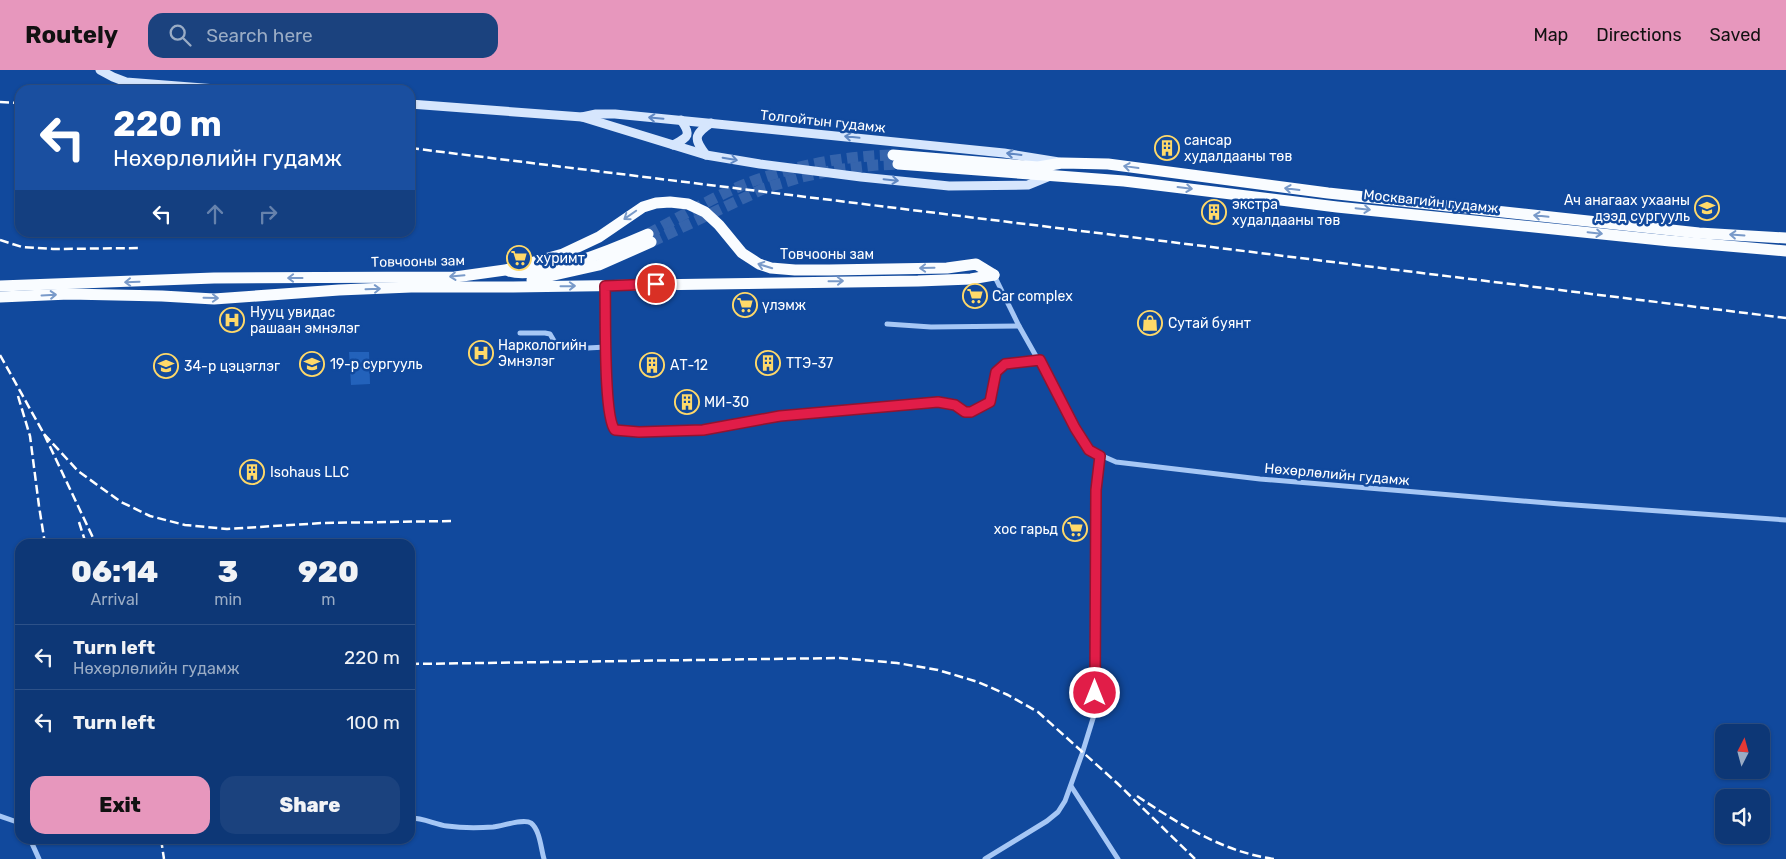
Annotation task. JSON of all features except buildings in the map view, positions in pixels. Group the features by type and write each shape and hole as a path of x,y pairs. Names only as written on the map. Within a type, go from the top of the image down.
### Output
{"highway":[{"name":"Москвагийн гудамж","path":"1786,238 1699,233 1328,193 1108,164 1062,163 1038,167 896,160 1050,176 1124,181 1356,209 1786,251"},
{"name":"Товчооны зам","path":"0,286 214,278 455,277 505,270 569,251 599,237 644,207 656,203 670,202 688,204 705,212 719,225 742,254 759,264 771,268 829,270 947,268 976,264 994,275"},
{"path":"505,270 529,273 584,260 650,238 599,265 529,280 520,287"},
{"name":"Товчооны зам","path":"0,297 69,294 214,299 348,289 957,280 994,275"}],"main road":[{"path":"100,70 126,82 165,85"},
{"name":"Толгойтын гудамж","path":"415,104 582,117 706,155 760,164 949,186 1028,185 1050,176"},
{"name":"Толгойтын гудамж","path":"582,117 596,114 614,114 681,120 1004,153 1038,157 1062,163"},
{"path":"673,145 685,139 688,135 688,130 681,120"},
{"path":"706,155 697,143 697,136 702,129 711,123"}],"street":[{"name":"Нөхөрлөлийн гудамж","path":"994,275 1019,326 1040,360 1075,428 1089,450 1116,462 1270,480 1786,520"},
{"path":"605,286 608,403 611,426 615,430 639,432 703,430 780,416 938,402 955,405 965,412 971,412 990,402 996,372 1005,364 1040,360"},
{"path":"887,324 931,328 1019,326"},
{"path":"520,333 550,334 557,346 569,349 606,347"},
{"path":"985,859 1047,821 1058,812 1071,786 1094,712 1096,490 1100,456"},
{"path":"1071,786 1118,859"},
{"path":"0,816 15,821"},
{"path":"415,818 448,826 492,827 528,822 532,824 537,832 544,859"},
{"path":"32,844 39,859"}],"shaded area":[{"path":"349,352 369,352 370,384 351,385"}],"tunnel":[{"path":"648,234 725,193 774,174 833,160 893,155"},
{"path":"651,242 765,188 835,170 898,164"}],"railway":[{"path":"0,102 15,103"},
{"path":"415,149 1786,318"},
{"path":"0,240 22,247 53,249 141,248"},
{"path":"0,355 44,434 94,539"},
{"path":"18,396 30,436 44,539"},
{"path":"44,434 78,471 121,502 150,516 185,525 227,529 322,523 452,521"},
{"path":"79,522 84,539"},
{"path":"415,664 840,658 897,663 938,670 978,682 1008,695 1038,712 1117,783 1195,859"},
{"path":"1137,796 1169,817 1219,843 1237,850 1274,859"},
{"path":"162,844 164,859"}],"place":[{"name":"сансар худалдааны төв","path":"1167,148"},
{"name":"Ач анагаах ухааны дээд сургууль","path":"1707,208"},
{"name":"экстра худалдааны төв","path":"1214,212"},
{"name":"хуримт","path":"519,258"},
{"name":"Car complex","path":"975,296"},
{"name":"үлэмж","path":"745,305"},
{"name":"Нууц увидас рашаан эмнэлэг","path":"232,320"},
{"name":"Сутай буянт","path":"1150,323"},
{"name":"Наркологийн Эмнэлэг","path":"481,353"},
{"name":"ТТЭ-37","path":"768,363"},
{"name":"19-р сургууль","path":"312,364"},
{"name":"АТ-12","path":"652,365"},
{"name":"34-р цэцэглэг","path":"166,366"},
{"name":"МИ-30","path":"687,402"},
{"name":"Isohaus LLC","path":"252,472"},
{"name":"хос гарьд","path":"1075,529"}],"route":[{"path":"656,284 605,286 608,403 611,426 615,430 639,432 703,430 780,416 938,402 955,405 965,412 971,412 990,402 996,372 1005,364 1040,360 1075,428 1089,450 1100,456 1096,490 1095,693"}]}
